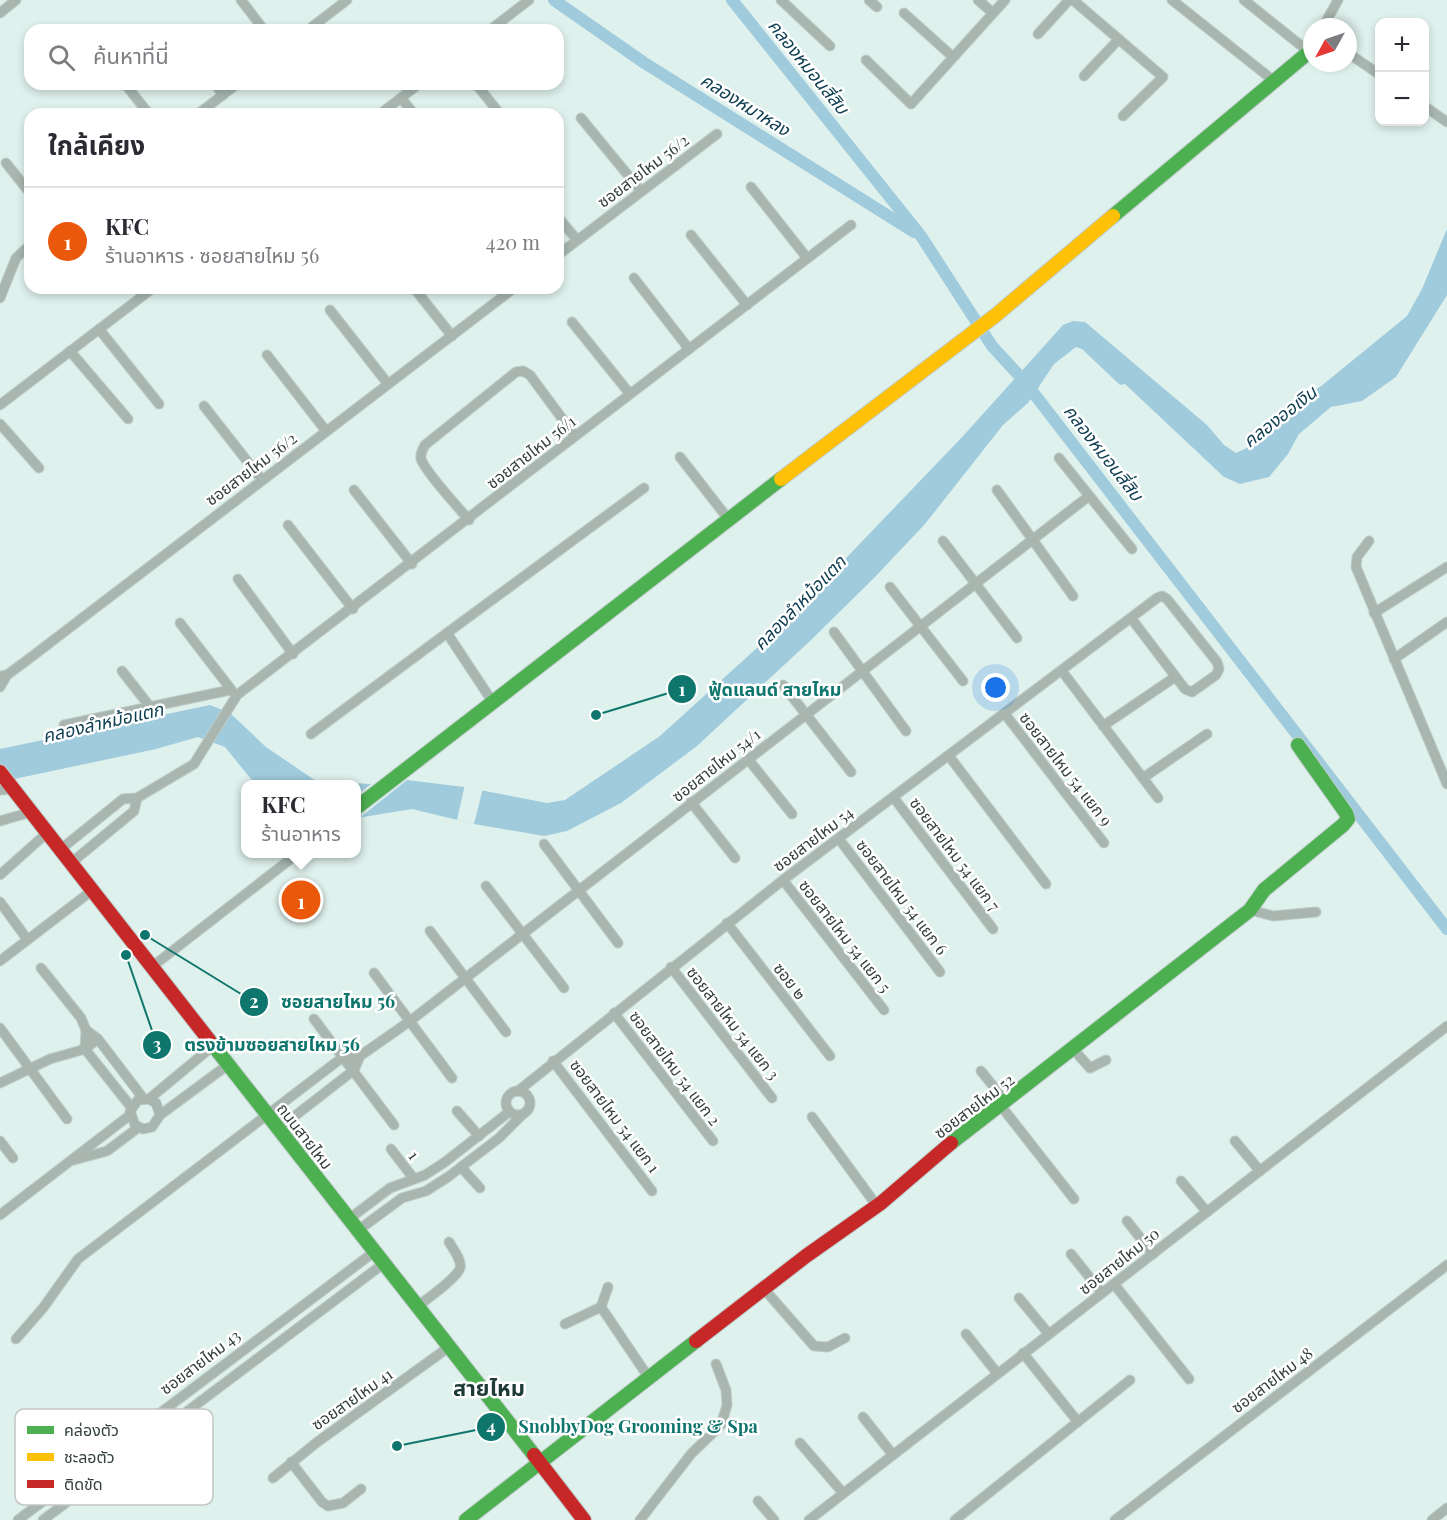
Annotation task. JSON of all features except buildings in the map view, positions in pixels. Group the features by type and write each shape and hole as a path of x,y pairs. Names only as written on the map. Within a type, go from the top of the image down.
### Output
{"street":[{"path":"0,13 16,0"},
{"path":"241,0 259,24"},
{"path":"314,24 334,4 347,0"},
{"path":"497,24 529,0"},
{"path":"781,0 830,46"},
{"path":"869,0 877,7"},
{"path":"978,0 993,13"},
{"path":"866,60 911,104 1005,0"},
{"path":"1038,34 1071,0 1163,77 1123,116"},
{"path":"1172,0 1274,81"},
{"path":"1244,0 1303,44"},
{"path":"1328,18 1338,0"},
{"path":"904,13 953,57"},
{"path":"1084,76 1119,39"},
{"path":"361,805 492,701 996,315 1303,55"},
{"path":"1357,59 1376,72"},
{"path":"130,90 144,108"},
{"path":"219,90 223,95"},
{"path":"206,108 229,90"},
{"path":"388,108 411,90"},
{"path":"481,90 495,108"},
{"path":"401,98 409,108"},
{"path":"1429,109 1447,122"},
{"path":"581,118 641,192"},
{"name":"ซอยสายไหม 56/2","path":"564,250 717,134"},
{"path":"6,163 24,186"},
{"path":"751,187 807,258"},
{"path":"564,224 577,240"},
{"name":"ซอยสายไหม 56/1","path":"233,696 353,609 851,225"},
{"path":"691,235 747,305"},
{"path":"0,298 4,277 18,254 24,250"},
{"path":"634,278 689,349"},
{"path":"0,405 145,294"},
{"path":"419,294 452,336"},
{"name":"ซอยสายไหม 56/2","path":"0,687 3,675 506,294"},
{"path":"330,310 388,384"},
{"path":"572,322 630,394"},
{"path":"99,329 159,404"},
{"path":"70,351 128,419"},
{"path":"267,355 326,432"},
{"path":"469,520 428,469 421,459 421,452 434,438 516,372 524,371 530,375 575,436"},
{"path":"204,406 262,480"},
{"path":"0,424 39,468"},
{"path":"680,457 729,520"},
{"path":"1059,458 1132,549"},
{"path":"311,734 644,488"},
{"path":"354,490 412,564"},
{"path":"997,490 1072,596"},
{"name":"ซอยสายไหม 54/1","path":"360,1056 466,978 1089,496"},
{"path":"288,525 353,609"},
{"path":"943,541 1017,638"},
{"path":"1369,542 1357,557 1356,567 1447,784"},
{"path":"1374,613 1447,567"},
{"path":"238,579 293,654"},
{"path":"891,587 963,681"},
{"name":"ซอยสายไหม 54","path":"518,1091 553,1060 727,923 1131,618 1162,596 1174,608 1219,669 1216,675 1192,692 1185,689 1131,618"},
{"path":"1394,659 1447,622"},
{"path":"180,623 233,696"},
{"path":"834,632 906,731"},
{"path":"447,633 492,701"},
{"path":"122,671 151,708"},
{"path":"1062,671 1158,798"},
{"path":"1103,726 1175,677"},
{"path":"783,685 851,772"},
{"path":"64,725 151,708 233,696"},
{"path":"61,849 123,799 136,798 181,773 201,755 233,696"},
{"name":"ซอยสายไหม 54 แยก 9","path":"1005,714 1104,843"},
{"path":"1143,778 1207,734"},
{"name":"ซอยสายไหม 52","path":"466,1520 764,1289 877,1206 927,1162 1074,1050 1250,910 1264,890 1348,819 1299,745"},
{"path":"949,756 1046,884"},
{"path":"748,759 792,814"},
{"name":"ถนนสายไหม","path":"0,772 8,788 32,812 94,889 278,1129 584,1520"},
{"path":"71,862 134,812 136,798"},
{"name":"ซอยสายไหม 54 แยก 7","path":"894,798 993,928"},
{"path":"692,802 735,858"},
{"path":"0,821 32,812"},
{"path":"0,875 48,832"},
{"name":"ซอยสายไหม 54 แยก 6","path":"839,839 940,972"},
{"path":"544,844 618,943"},
{"path":"153,966 292,858"},
{"name":"ซอยสายไหม 54 แยก 5","path":"783,880 884,1010"},
{"path":"486,886 564,988"},
{"path":"0,961 94,889"},
{"path":"0,902 27,939"},
{"path":"1250,910 1273,916 1316,912"},
{"name":"ซอย ๒","path":"727,923 830,1056"},
{"path":"430,931 506,1032"},
{"path":"41,968 81,1018 86,1030 85,1049 139,1127"},
{"name":"ซอยสายไหม 54 แยก 3","path":"670,968 772,1098"},
{"path":"374,974 452,1078"},
{"name":"ซอยสายไหม 54 แยก 2","path":"614,1013 713,1141"},
{"path":"314,1019 394,1125"},
{"name":"ซอยสายไหม 50","path":"809,1520 1447,1026"},
{"path":"0,1028 68,1119"},
{"path":"86,1030 98,1039 146,1099 159,1107 160,1115"},
{"path":"0,1083 30,1067 85,1049 98,1039"},
{"path":"0,1215 214,1045"},
{"path":"1074,1050 1090,1068 1106,1060"},
{"path":"16,1339 43,1308 78,1259 343,1057 360,1056 354,1070 278,1129"},
{"name":"ซอยสายไหม 54 แยก 1","path":"553,1060 652,1191"},
{"path":"69,1162 107,1151 139,1127 152,1127 160,1115 229,1064"},
{"path":"981,1071 1074,1199"},
{"path":"353,1225 380,1213 402,1198 434,1187 461,1167 515,1125 530,1109 530,1099 527,1094 518,1091 506,1099 509,1112"},
{"path":"458,1111 479,1136"},
{"path":"509,1112 522,1115"},
{"path":"353,1225 372,1202 390,1188 414,1179 445,1162 509,1112"},
{"path":"812,1117 877,1206"},
{"path":"0,1141 13,1158"},
{"path":"1235,1141 1260,1171"},
{"name":"1","path":"391,1149 414,1179"},
{"path":"461,1167 480,1188"},
{"path":"1181,1181 1207,1212"},
{"path":"372,1202 380,1213"},
{"path":"1127,1221 1153,1254"},
{"path":"418,1306 456,1275 460,1268 460,1262 449,1242"},
{"name":"ซอยสายไหม 43","path":"165,1409 374,1252"},
{"path":"1071,1254 1102,1293"},
{"path":"190,1409 383,1264"},
{"name":"ซอยสายไหม 48","path":"1115,1520 1447,1265"},
{"path":"1114,1284 1189,1379"},
{"path":"565,1324 601,1307 608,1287"},
{"path":"764,1289 814,1346 828,1347 845,1338"},
{"path":"1019,1298 1048,1334"},
{"path":"601,1307 649,1378"},
{"path":"966,1334 997,1373"},
{"name":"ซอยสายไหม 41","path":"273,1478 291,1462 449,1347"},
{"path":"1023,1353 1078,1422"},
{"path":"640,1520 691,1454 721,1425 727,1405 726,1390 716,1364"},
{"path":"954,1520 1130,1380"},
{"path":"863,1417 893,1455"},
{"path":"800,1443 843,1493"},
{"path":"291,1462 322,1502 328,1506 343,1503 361,1489"},
{"path":"758,1501 774,1520"},
{"name":"ซอยสายไหม 43","path":"18,1520 38,1505"},
{"path":"43,1520 63,1505"},
{"path":"1432,1520 1447,1508"}],"water":[{"name":"คลองออเงิน","path":"1447,229 1447,295 1396,377 1362,401 1331,407 1299,434 1288,454 1269,477 1240,484 1224,477 1125,384 1120,385 1082,349 1076,347 1054,364 1028,403 1003,425 925,524 810,641 697,746 621,803 567,831 544,836 474,824 412,809 361,817 361,784 407,780 464,787 547,803 565,800 660,736 781,626 964,435 1063,325 1073,321 1085,322 1207,425 1224,445 1236,453 1253,445 1297,399 1320,387 1407,316 1422,289"},
{"path":"210,705 230,713 266,747 315,780 252,780 225,747 198,737 156,749 0,782 0,749"}],"pier":[{"path":"405,778 407,780 361,817 361,792 375,781"},
{"path":"465,784 483,788 474,824 457,820"}],"waterway":[{"name":"คลองหมาหลง","path":"554,0 643,62 914,232"},
{"name":"คลองหมอนสี่สิบ","path":"732,0 921,236 992,346 1025,382 1447,929"}],"traffic: fast":[{"path":"1113,216 1303,57"},
{"path":"361,804 781,479"},
{"path":"951,1143 1250,910 1264,890 1343,825 1348,819 1346,813 1298,745"},
{"path":"209,1040 534,1455"},
{"path":"466,1520 696,1341"}],"traffic: slow":[{"path":"781,479 996,315 1113,216"}],"traffic: jam":[{"path":"0,772 209,1040"},
{"path":"696,1341 806,1256 881,1203 951,1143"},
{"path":"534,1455 584,1520"}],"place":[{"name":"ฟู้ดแลนด์ สายไหม","path":"596,715"},
{"name":"KFC","path":"301,900"},
{"name":"ซอยสายไหม 56","path":"145,935"},
{"name":"ตรงข้ามซอยสายไหม 56","path":"126,955"},
{"name":"SnobbyDog Grooming & Spa","path":"397,1446"}],"district":[{"name":"สายไหม","path":"489,1388"}],"water label":[{"name":"คลองลำหม้อแตก","path":"800,603"},
{"name":"คลองลำหม้อแตก","path":"103,723"}]}
